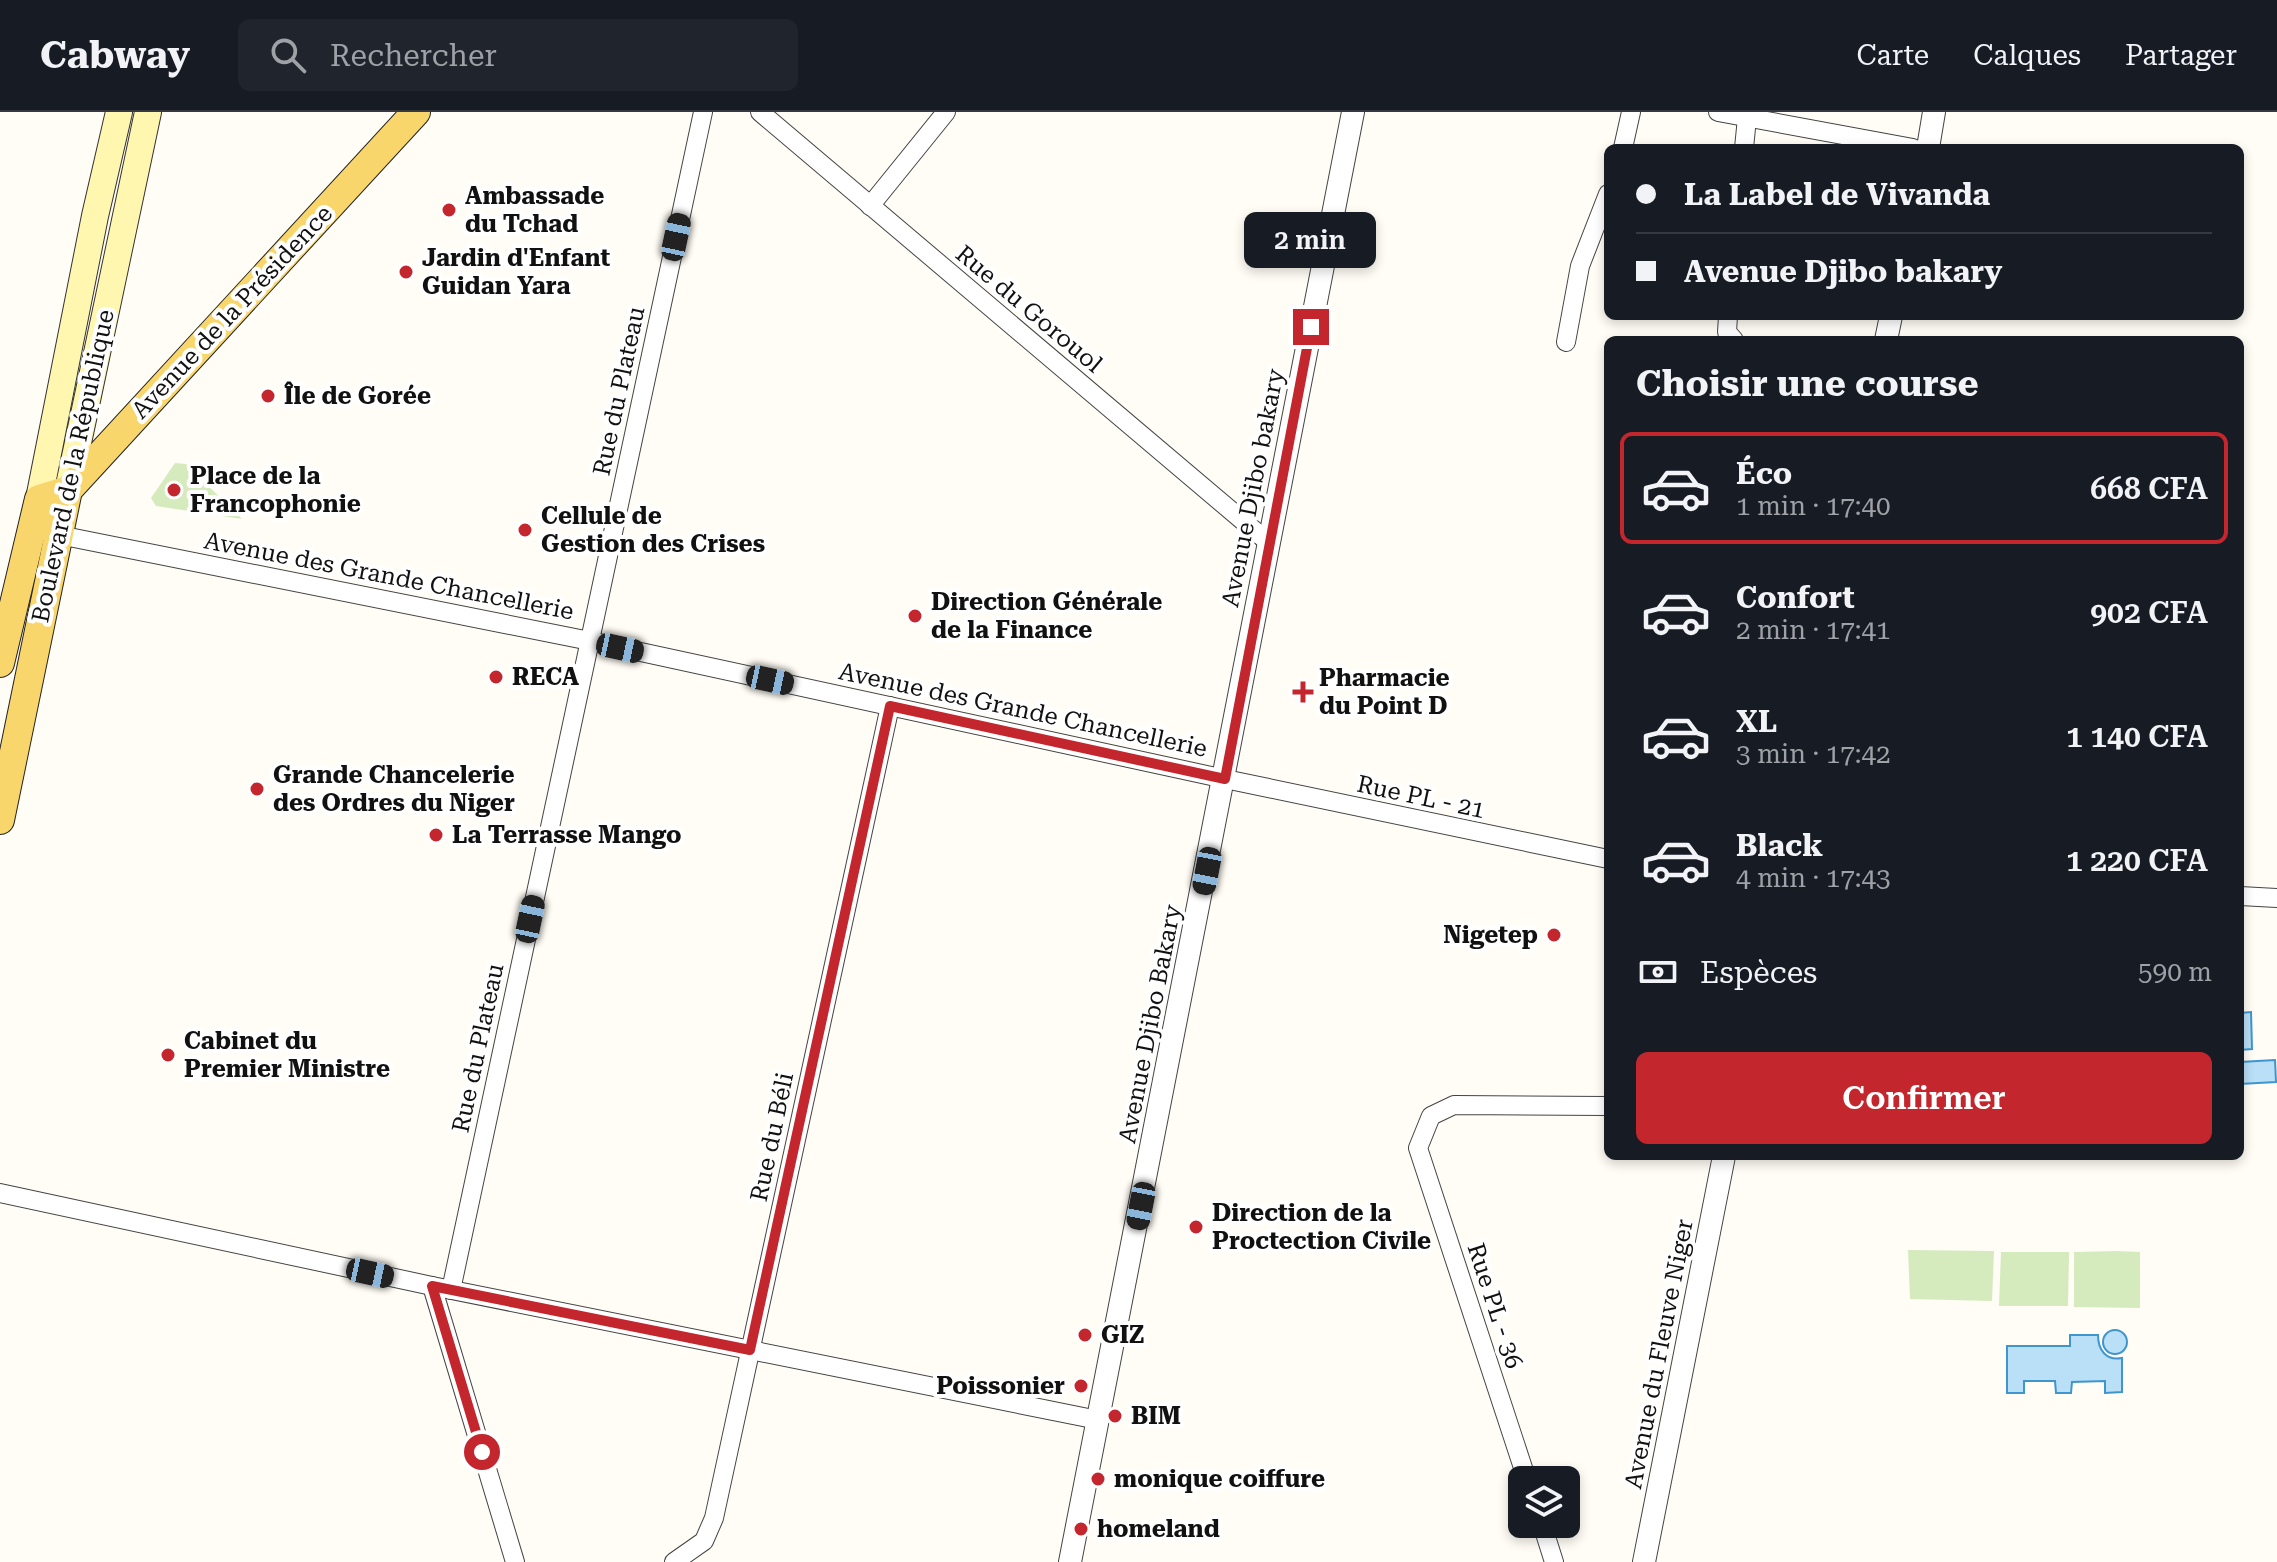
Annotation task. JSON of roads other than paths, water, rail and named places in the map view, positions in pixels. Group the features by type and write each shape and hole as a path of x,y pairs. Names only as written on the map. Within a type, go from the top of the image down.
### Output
{"main road":[{"name":"Boulevard de la République","path":"0,820 45,532 39,499 95,216 119,112"},
{"name":"Boulevard de la République","path":"0,663 45,532 68,490 148,112"},
{"name":"Avenue de la Présidence","path":"68,490 416,112"},
{"path":"39,499 68,490"}],"street":[{"name":"Rue du Plateau","path":"451,1290 703,112"},
{"name":"Rue du Gorouol","path":"760,112 1268,542"},
{"path":"870,206 946,112"},
{"name":"Avenue Djibo bakary","path":"1225,779 1268,542 1353,112"},
{"path":"1624,144 1631,112"},
{"path":"1718,112 1891,144"},
{"path":"1929,144 1934,112"},
{"path":"1744,144 1747,118"},
{"path":"1566,342 1580,266 1604,204"},
{"name":"Avenue des Grande Chancellerie","path":"45,532 590,641 1225,779"},
{"name":"Rue du Béli","path":"674,1562 704,1541 714,1518 890,706"},
{"name":"Rue PL - 21","path":"1225,779 1604,858"},
{"name":"Avenue Djibo Bakary","path":"1070,1562 1225,779"},
{"path":"2244,896 2277,898"},
{"name":"Rue PL - 36","path":"1522,1466 1418,1148 1431,1116 1454,1105 1604,1106"},
{"name":"Avenue du Fleuve Niger","path":"1644,1562 1723,1160"},
{"path":"0,1193 451,1290 1098,1420"},
{"path":"432,1286 515,1562"},
{"path":"1546,1538 1554,1562"}],"water":[{"path":"2251,1012 2252,1049 2244,1050 2244,1013"},
{"path":"2275,1060 2276,1082 2244,1084 2244,1062"},
{"path":"2115,1330 2123,1334 2127,1342 2123,1350 2115,1354 2107,1350 2103,1342 2107,1334"},
{"path":"2070,1335 2098,1335 2107,1356 2122,1358 2122,1392 2105,1393 2105,1381 2072,1382 2071,1393 2056,1393 2055,1381 2024,1381 2024,1393 2007,1393 2007,1346 2070,1346"}],"place":[{"name":"Ambassade du Tchad","path":"449,210"},
{"name":"Jardin d'Enfant Guidan Yara","path":"406,272"},
{"name":"Île de Gorée","path":"268,396"},
{"name":"Place de la Francophonie","path":"174,490"},
{"name":"Cellule de Gestion des Crises","path":"525,530"},
{"name":"Direction Générale de la Finance","path":"915,616"},
{"name":"RECA","path":"496,677"},
{"name":"Pharmacie du Point D","path":"1303,692"},
{"name":"Grande Chancelerie des Ordres du Niger","path":"257,789"},
{"name":"La Terrasse Mango","path":"436,835"},
{"name":"Nigetep","path":"1554,935"},
{"name":"Cabinet du Premier Ministre","path":"168,1055"},
{"name":"Direction de la Proctection Civile","path":"1196,1227"},
{"name":"GIZ","path":"1085,1335"},
{"name":"Poissonier","path":"1081,1386"},
{"name":"BIM","path":"1115,1416"},
{"name":"monique coiffure","path":"1098,1479"},
{"name":"homeland","path":"1081,1529"}]}
